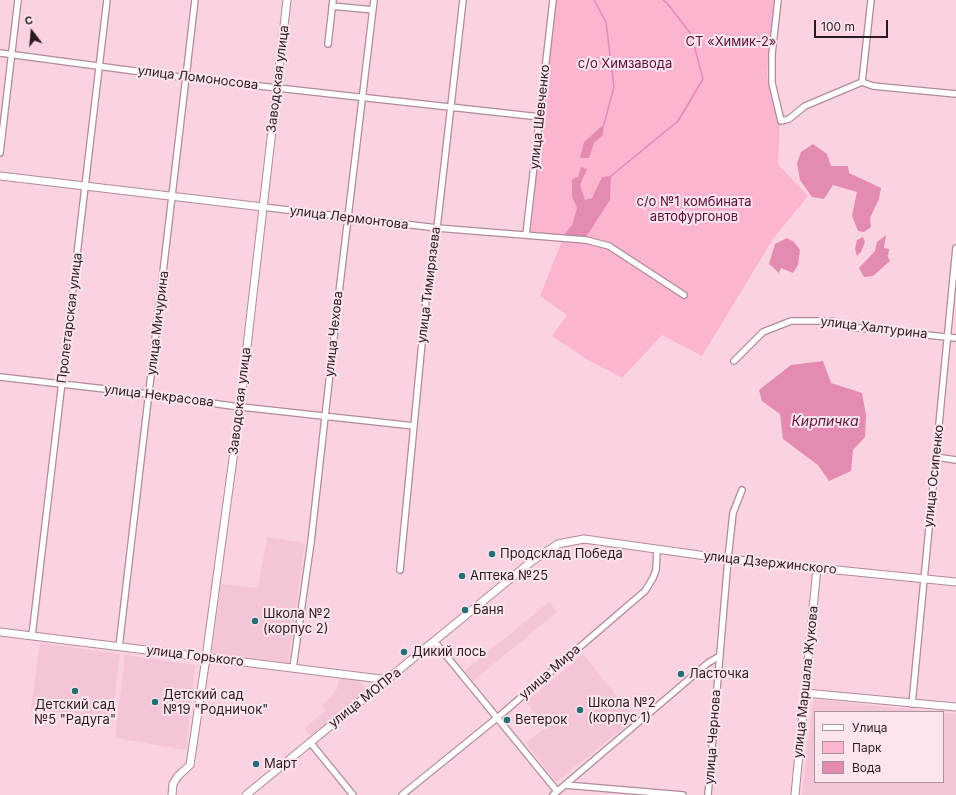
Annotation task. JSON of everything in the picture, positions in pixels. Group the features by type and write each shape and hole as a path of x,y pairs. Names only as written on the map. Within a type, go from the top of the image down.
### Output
{"street":[{"path":"0,153 18,0"},
{"name":"Пролетарская улица","path":"32,636 107,0"},
{"name":"улица Мичурина","path":"119,647 196,0"},
{"name":"Заводская улица","path":"172,795 173,784 178,776 190,765 206,658 240,407 287,0"},
{"name":"улица Чехова","path":"293,668 311,542 374,0"},
{"name":"улица Тимирязева","path":"400,570 426,301 437,228 463,0"},
{"name":"улица Шевченко","path":"526,235 553,0"},
{"path":"778,0 772,54 772,83 780,121 789,119 805,106 862,82 873,86 956,94"},
{"path":"862,82 871,0"},
{"path":"328,44 332,3 373,10"},
{"name":"улица Ломоносова","path":"0,54 187,78 540,117"},
{"name":"улица Лермонтова","path":"0,176 437,228 586,240 609,246 684,296"},
{"name":"улица Осипенко","path":"912,704 956,248"},
{"name":"улица Халтурина","path":"734,361 763,332 791,321 832,321 849,328 956,338"},
{"name":"улица Некрасова","path":"0,377 56,382 62,385 150,394 240,407 414,426"},
{"path":"936,457 956,460"},
{"name":"улица Чернова","path":"708,795 718,657 733,513 742,490"},
{"name":"улица Дзержинского","path":"584,539 728,559 956,582"},
{"name":"улица МОПРа","path":"246,795 389,680 532,561 558,544 584,539"},
{"name":"улица Мира","path":"402,795 497,718 645,590 654,574 657,550"},
{"name":"улица Маршала Жукова","path":"795,795 817,568"},
{"name":"улица Горького","path":"0,632 389,680"},
{"path":"434,642 497,718 555,793 708,663 718,657"},
{"path":"805,693 956,707"},
{"path":"310,742 352,795"},
{"path":"565,785 622,788 645,793 683,795"},
{"path":"622,788 628,795"}],"shaded area":[{"name":"Школа №2 (корпус 2)","path":"267,537 305,543 288,663 212,653 221,584 258,588"},
{"path":"549,602 557,612 473,681 465,671"},
{"name":"Детский сад №5 \"Радуга\"","path":"40,643 120,654 112,719 31,709"},
{"name":"Школа №2 (корпус 1)","path":"583,654 635,719 556,782 526,743 546,727 526,702"},
{"name":"Детский сад №19 \"Родничок\"","path":"125,655 195,665 186,750 115,738"},
{"path":"340,676 357,679 369,692 312,737 304,728 326,711 322,706 337,689"},
{"path":"813,699 925,711 814,711 814,783 944,783 944,713 956,714 956,795 802,795"}],"green space":[{"path":"555,0 775,0 767,75 780,122 778,164 808,196 773,239 702,356 662,335 622,378 588,360 552,336 567,315 540,296 564,236 530,231","holes":["604,124 603,135 594,143 584,142","587,169 580,185 585,200 592,198 602,177 587,237 565,235 572,225 577,208 572,197"]}],"water":[{"path":"604,124 603,135 594,143 589,158 580,158 584,142"},
{"path":"813,144 827,154 831,166 848,166 849,173 881,188 879,199 870,218 871,227 864,232 858,231 852,216 857,192 833,185 824,199 812,197 800,180 797,163 801,152"},
{"path":"581,167 587,169 580,185 585,200 592,198 602,177 611,176 610,200 586,237 564,235 572,225 577,208 572,197 572,179 578,177"},
{"path":"886,235 884,248 889,249 888,257 890,261 873,276 864,277 859,268 875,251 877,242"},
{"path":"863,237 865,242 861,252 857,256 855,249 857,240"},
{"path":"787,238 794,242 800,250 798,265 793,273 781,268 779,273 769,264 775,244"},
{"name":"Кирпичка","path":"823,361 831,383 862,393 866,415 865,437 853,450 851,471 829,481 818,465 783,439 780,414 762,401 759,390 791,365"}],"waterway":[{"path":"594,0 606,22 614,87 604,124"},
{"path":"611,176 678,121 703,79 691,34 663,0"}],"place":[{"name":"Продсклад Победа","path":"492,554"},
{"name":"Аптека №25","path":"462,576"},
{"name":"Баня","path":"465,610"},
{"name":"Школа №2 (корпус 2)","path":"255,621"},
{"name":"Дикий лось","path":"404,652"},
{"name":"Ласточка","path":"681,674"},
{"name":"Детский сад №5 \"Радуга\"","path":"75,691"},
{"name":"Детский сад №19 \"Родничок\"","path":"155,702"},
{"name":"Школа №2 (корпус 1)","path":"580,710"},
{"name":"Ветерок","path":"507,720"},
{"name":"Март","path":"256,764"}],"park label":[{"name":"СТ «Химик-2»","path":"731,42"},
{"name":"с/о Химзавода","path":"625,64"},
{"name":"с/о №1 комбината автофургонов","path":"694,210"}]}
